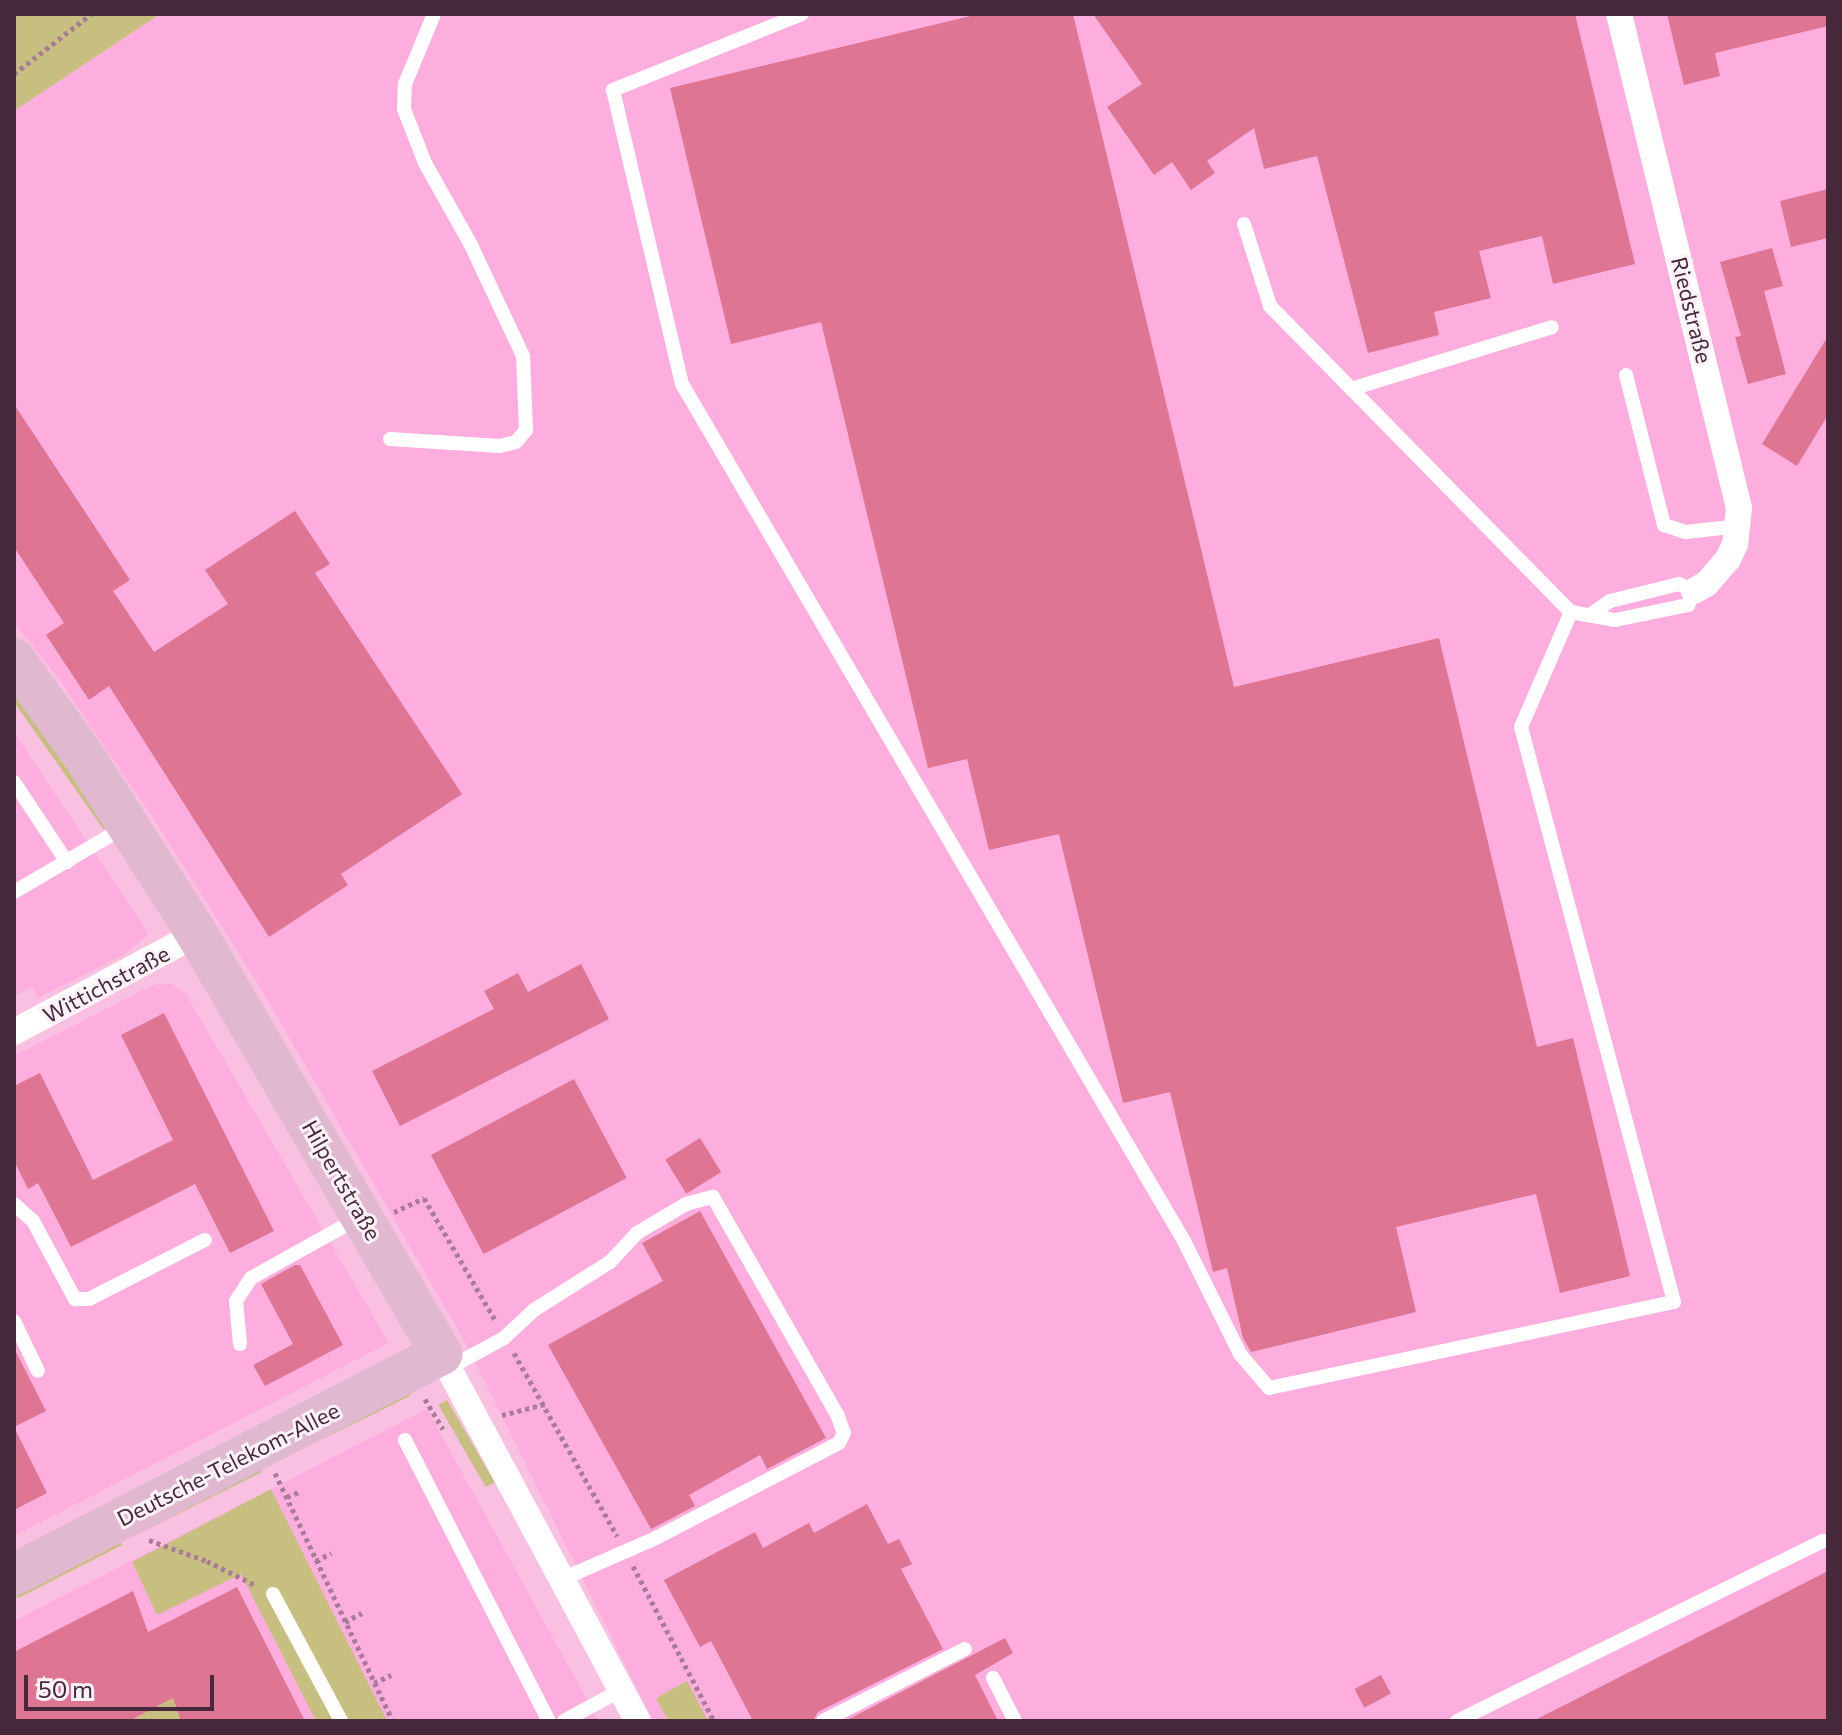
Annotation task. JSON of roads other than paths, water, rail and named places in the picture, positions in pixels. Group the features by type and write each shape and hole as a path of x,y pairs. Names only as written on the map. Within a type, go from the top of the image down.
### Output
{"main road":[{"name":"Hilpertstraße","path":"14,659 129,825 378,1214 445,1361"},
{"name":"Deutsche-Telekom-Allee","path":"14,1574 445,1361"}],"street":[{"name":"Riedstraße","path":"1619,14 1736,490 1739,526 1728,559 1706,584 1694,591"},
{"name":"Wittichstraße","path":"14,1032 197,934"},
{"name":"Hilpertstraße","path":"445,1361 638,1721"}],"lane":[{"path":"390,439 500,446 516,442 526,430 523,356 471,245 425,163 404,109 405,84 434,14"},
{"path":"802,14 613,90 682,384 1177,1228 1240,1354 1269,1388 1674,1302 1521,727 1571,612"},
{"path":"1244,224 1270,306 1571,612 1615,620 1688,605 1694,591 1679,584 1610,601 1590,615"},
{"path":"1351,389 1552,327"},
{"path":"1626,375 1664,525 1686,532 1739,526"},
{"path":"14,782 67,862"},
{"path":"14,892 129,825"},
{"path":"445,1361 504,1338 534,1310 610,1262 637,1233 686,1204 713,1197 844,1433 839,1443 668,1533 562,1579"},
{"path":"14,1204 33,1221 75,1299 89,1299 205,1240"},
{"path":"240,1344 236,1301 251,1278 378,1214"},
{"path":"14,1321 38,1371"},
{"path":"405,1440 549,1721"},
{"path":"1457,1721 1781,1561 1828,1541"},
{"path":"273,1594 341,1721"},
{"path":"823,1721 965,1649"},
{"path":"993,1678 1015,1721"},
{"path":"564,1721 621,1690"}]}
